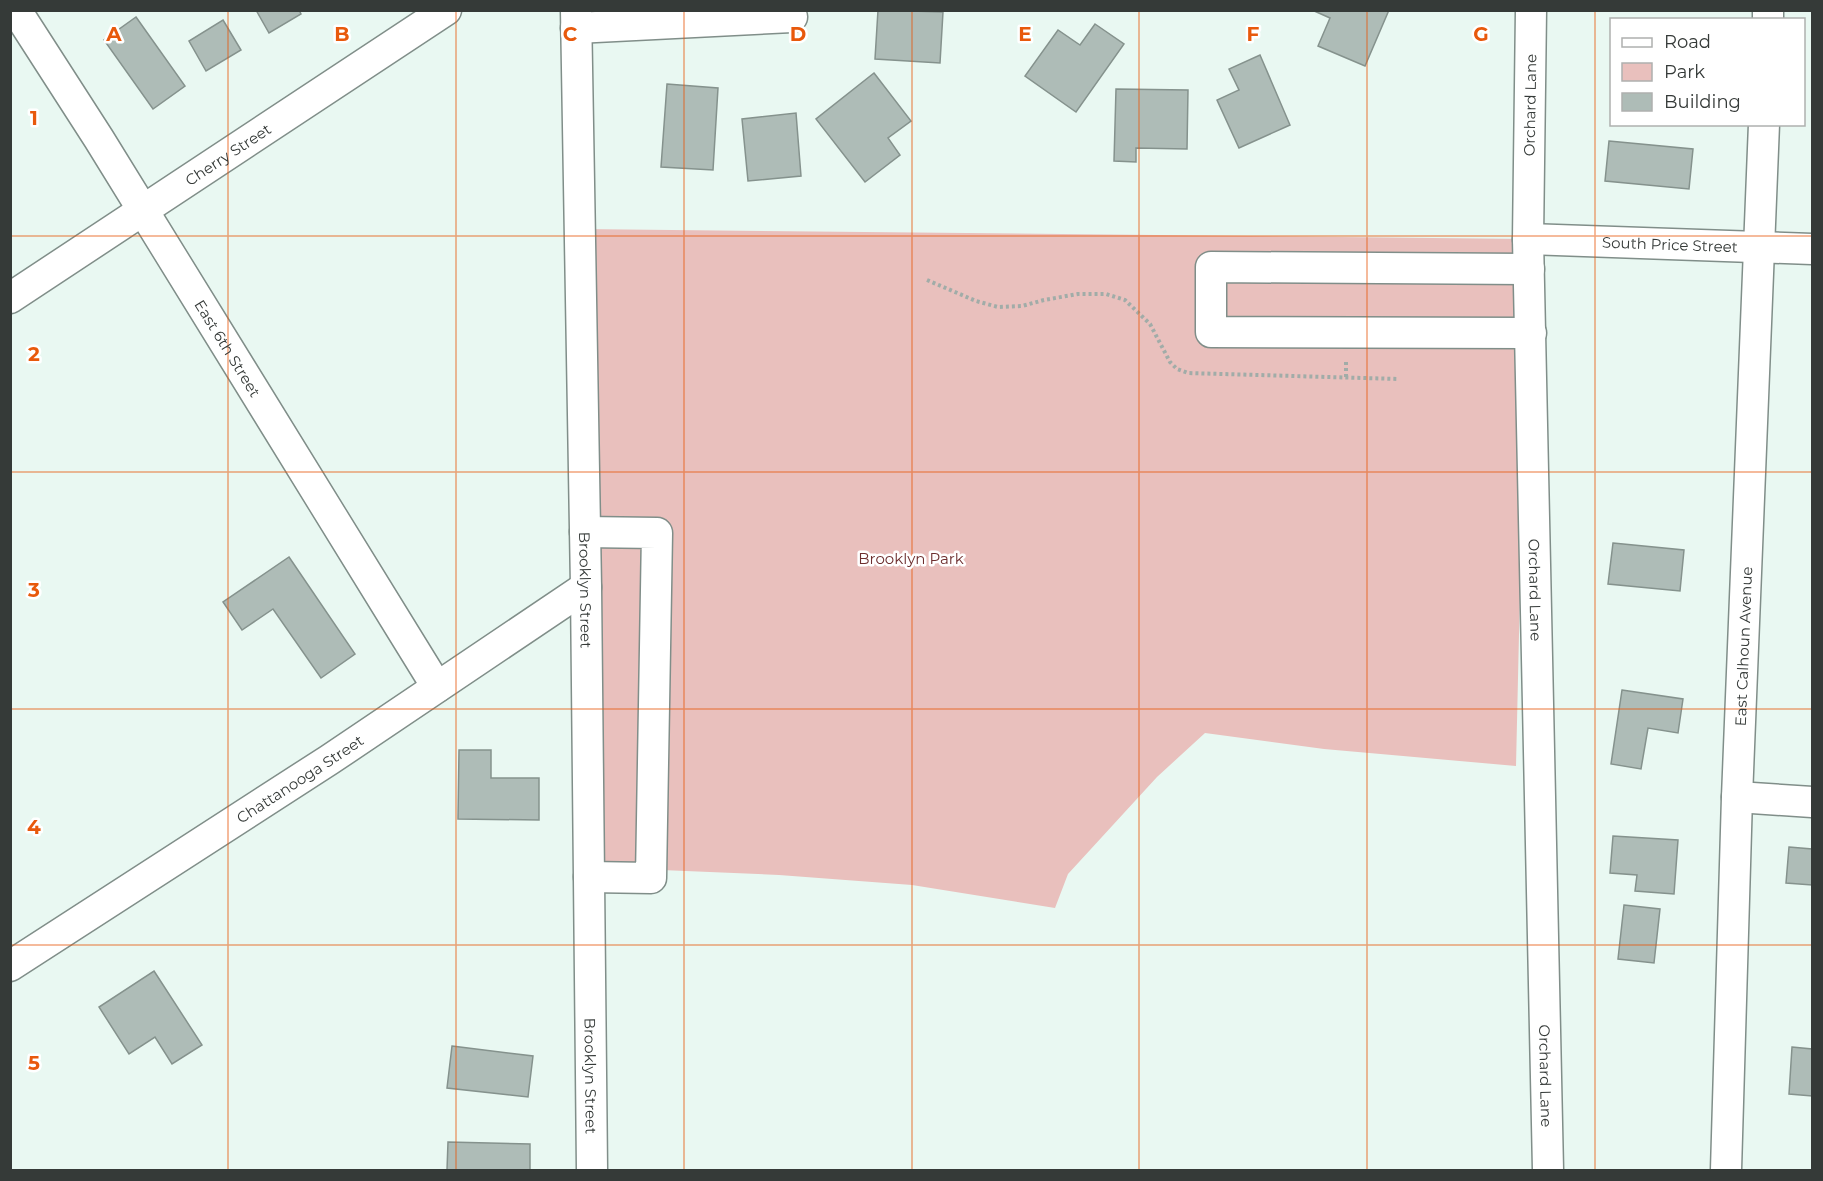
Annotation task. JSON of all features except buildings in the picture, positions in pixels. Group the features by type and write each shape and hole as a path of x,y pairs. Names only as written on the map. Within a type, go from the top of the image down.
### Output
{"street":[{"name":"East 6th Street","path":"16,10 144,211 437,687"},
{"name":"Cherry Street","path":"10,298 446,10"},
{"name":"Orchard Lane","path":"1531,10 1528,239 1548,1170"},
{"path":"576,20 792,17"},
{"name":"Brooklyn Street","path":"576,20 586,587 592,1170"},
{"name":"East Calhoun Avenue","path":"1726,1170 1737,797 1764,126"},
{"name":"South Price Street","path":"1528,239 1812,249"},
{"path":"1529,269 1211,267 1211,332 1530,333"},
{"path":"585,532 657,533 651,878 588,877"},
{"name":"Chattanooga Street","path":"10,966 329,759 586,587"},
{"path":"1737,797 1812,802"}],"path":[{"path":"927,280 976,301 998,307 1022,306 1078,294 1106,294 1125,300 1150,324 1170,362 1177,369 1188,373 1398,379"}],"green space":[{"name":"Brooklyn Park","path":"580,229 1528,239 1516,766 1324,749 1205,733 1157,777 1068,874 1055,908 912,885 779,875 589,867"}]}
